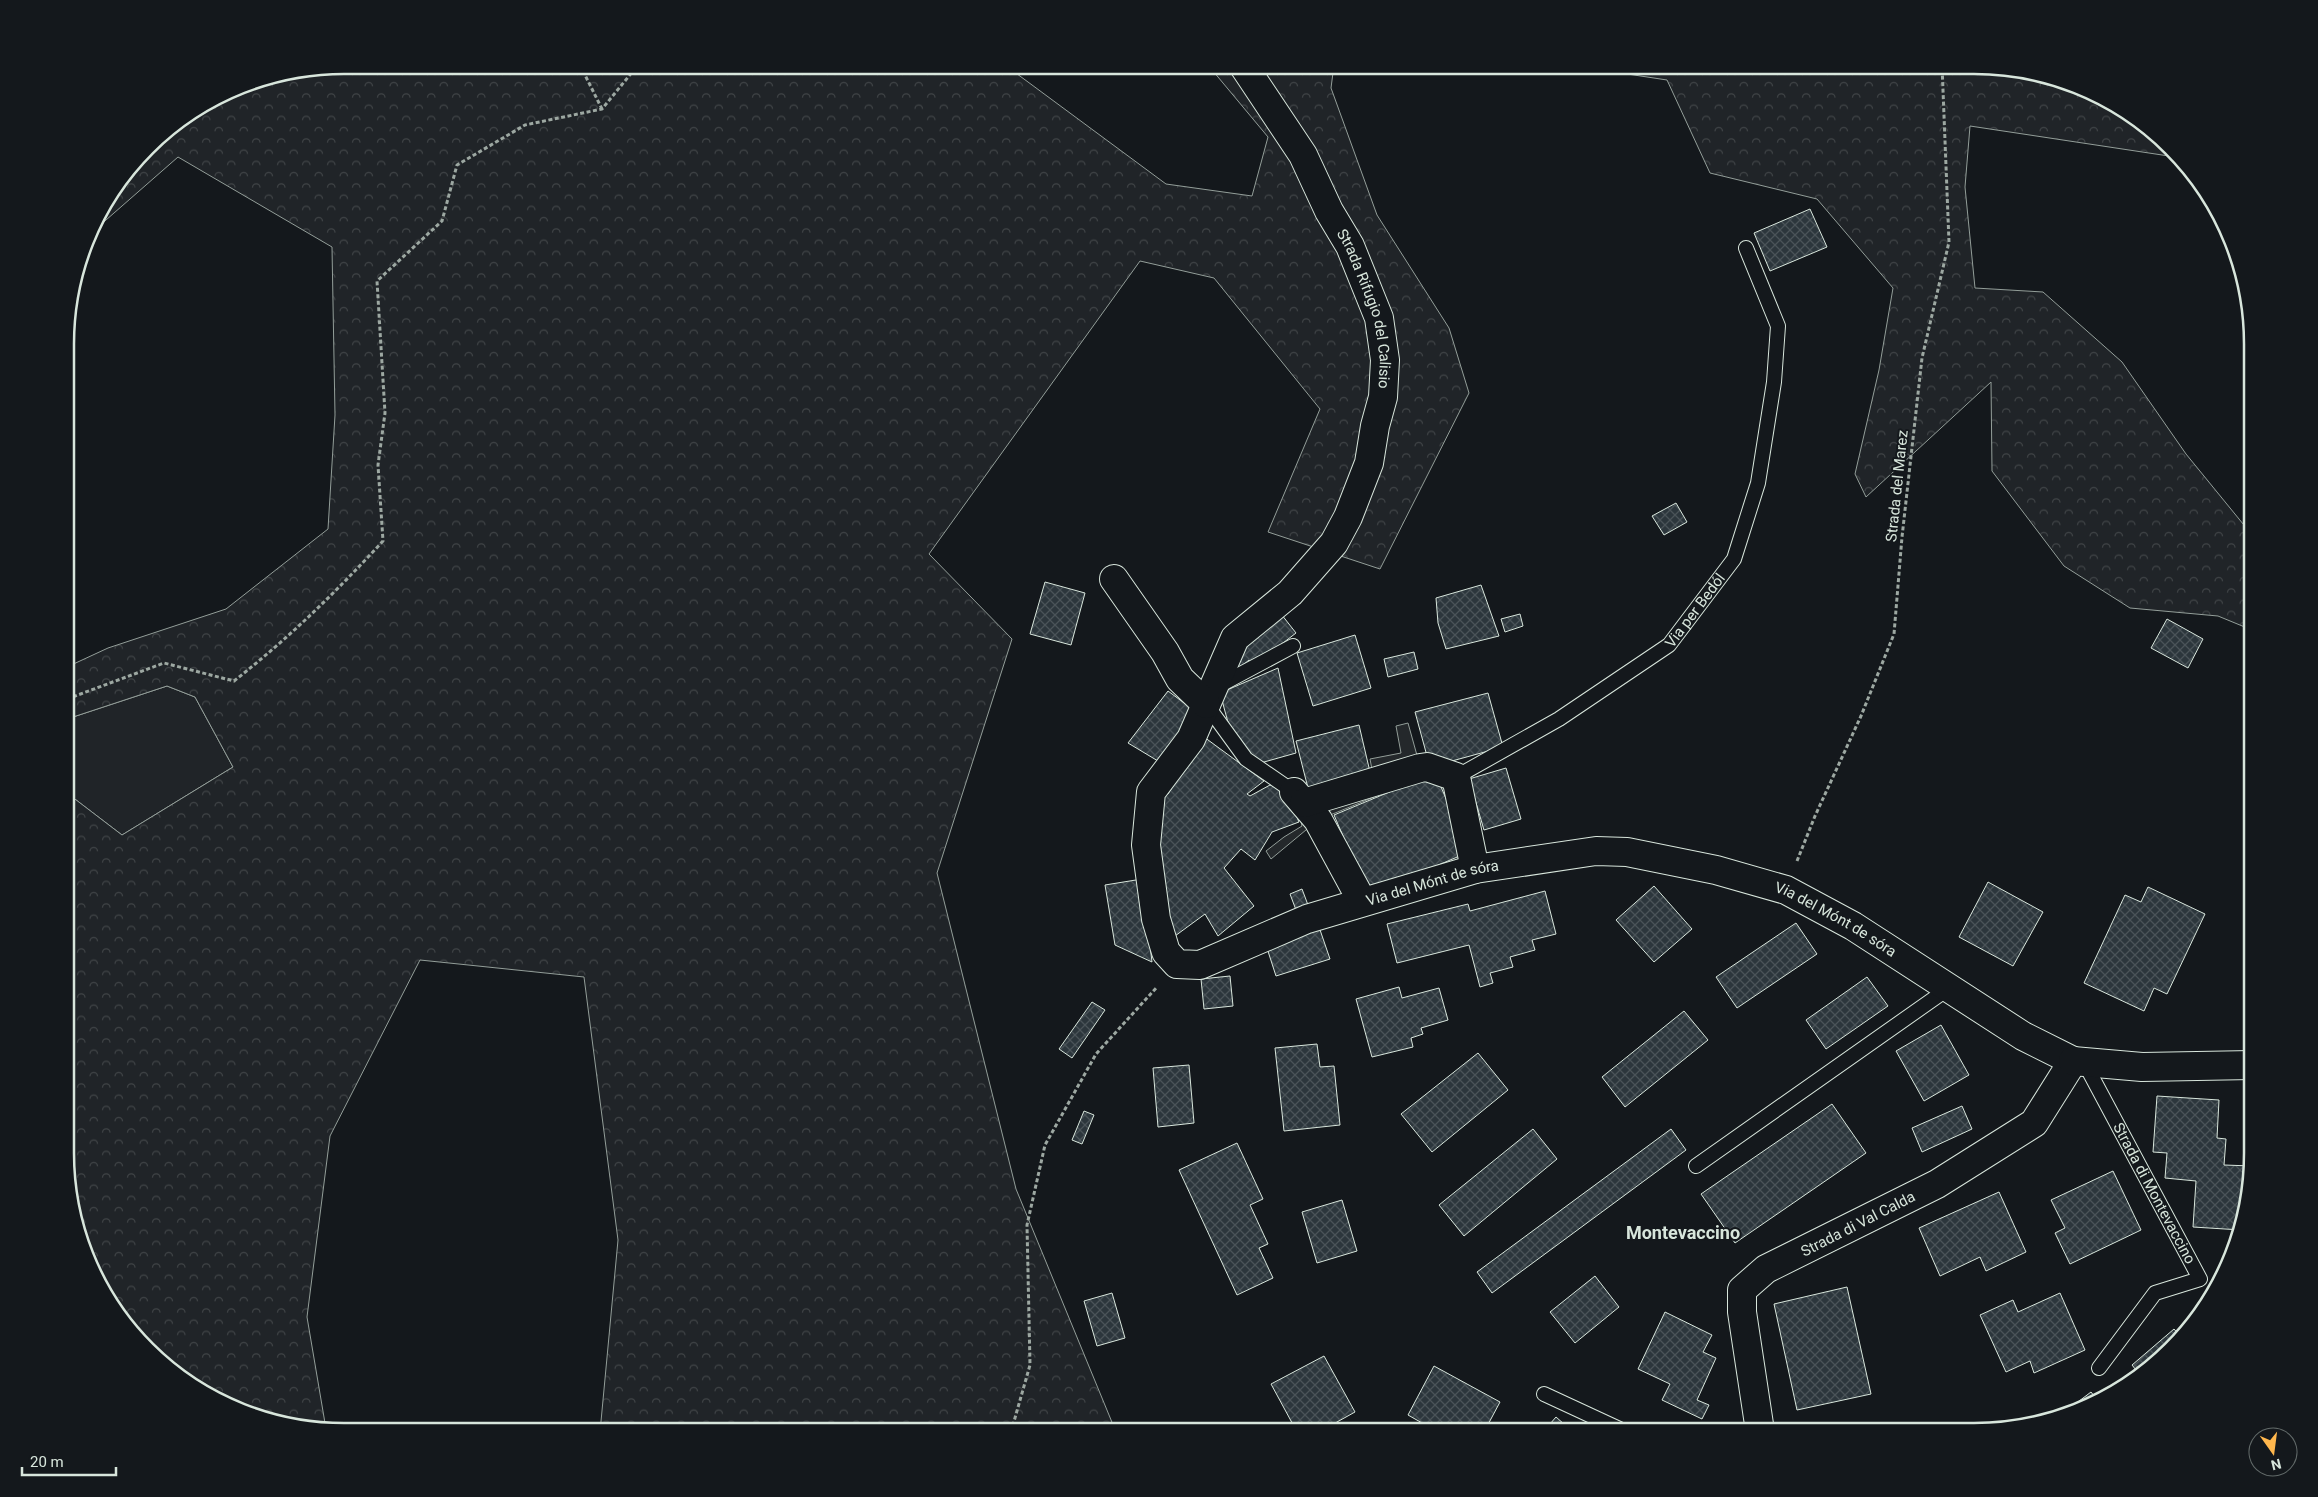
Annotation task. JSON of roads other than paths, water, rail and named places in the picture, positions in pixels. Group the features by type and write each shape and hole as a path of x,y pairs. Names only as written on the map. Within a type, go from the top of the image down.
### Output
{"street":[{"name":"Strada Rifugio del Calisio","path":"1206,704 1235,638 1290,593 1334,543 1348,517 1369,463 1375,426 1383,397 1385,360 1379,318 1350,246 1329,211 1303,155 1250,74"},
{"path":"1114,579 1165,652 1180,679 1206,704"},
{"name":"Via del Mónt de sóra","path":"1206,704 1191,739 1151,792 1146,844 1156,919 1166,952 1177,964 1200,965 1307,920 1474,869 1596,851 1627,852 1716,870 1786,890 1853,926 2023,1036 2078,1062"},
{"path":"1362,902 1318,820 1299,797 1427,767 1456,777 1474,869"},
{"path":"2078,1062 2142,1067 2244,1065"},
{"name":"Strada di Val Calda","path":"1759,1423 1742,1312 1742,1290 1766,1270 1937,1184 2034,1123 2078,1062"}],"lane":[{"name":"Via per Bedól","path":"1456,777 1559,719 1669,646 1734,559 1758,483 1774,382 1778,326 1746,248"},
{"path":"1293,646 1222,684 1206,704 1246,760 1299,797"},
{"path":"1696,1166 1949,988"},
{"name":"Strada di Montevaccino","path":"2078,1062 2200,1279 2155,1292 2099,1368"},
{"path":"1544,1394 1607,1423"}],"district":[{"name":"Montevaccino","path":"1683,1233"}]}
